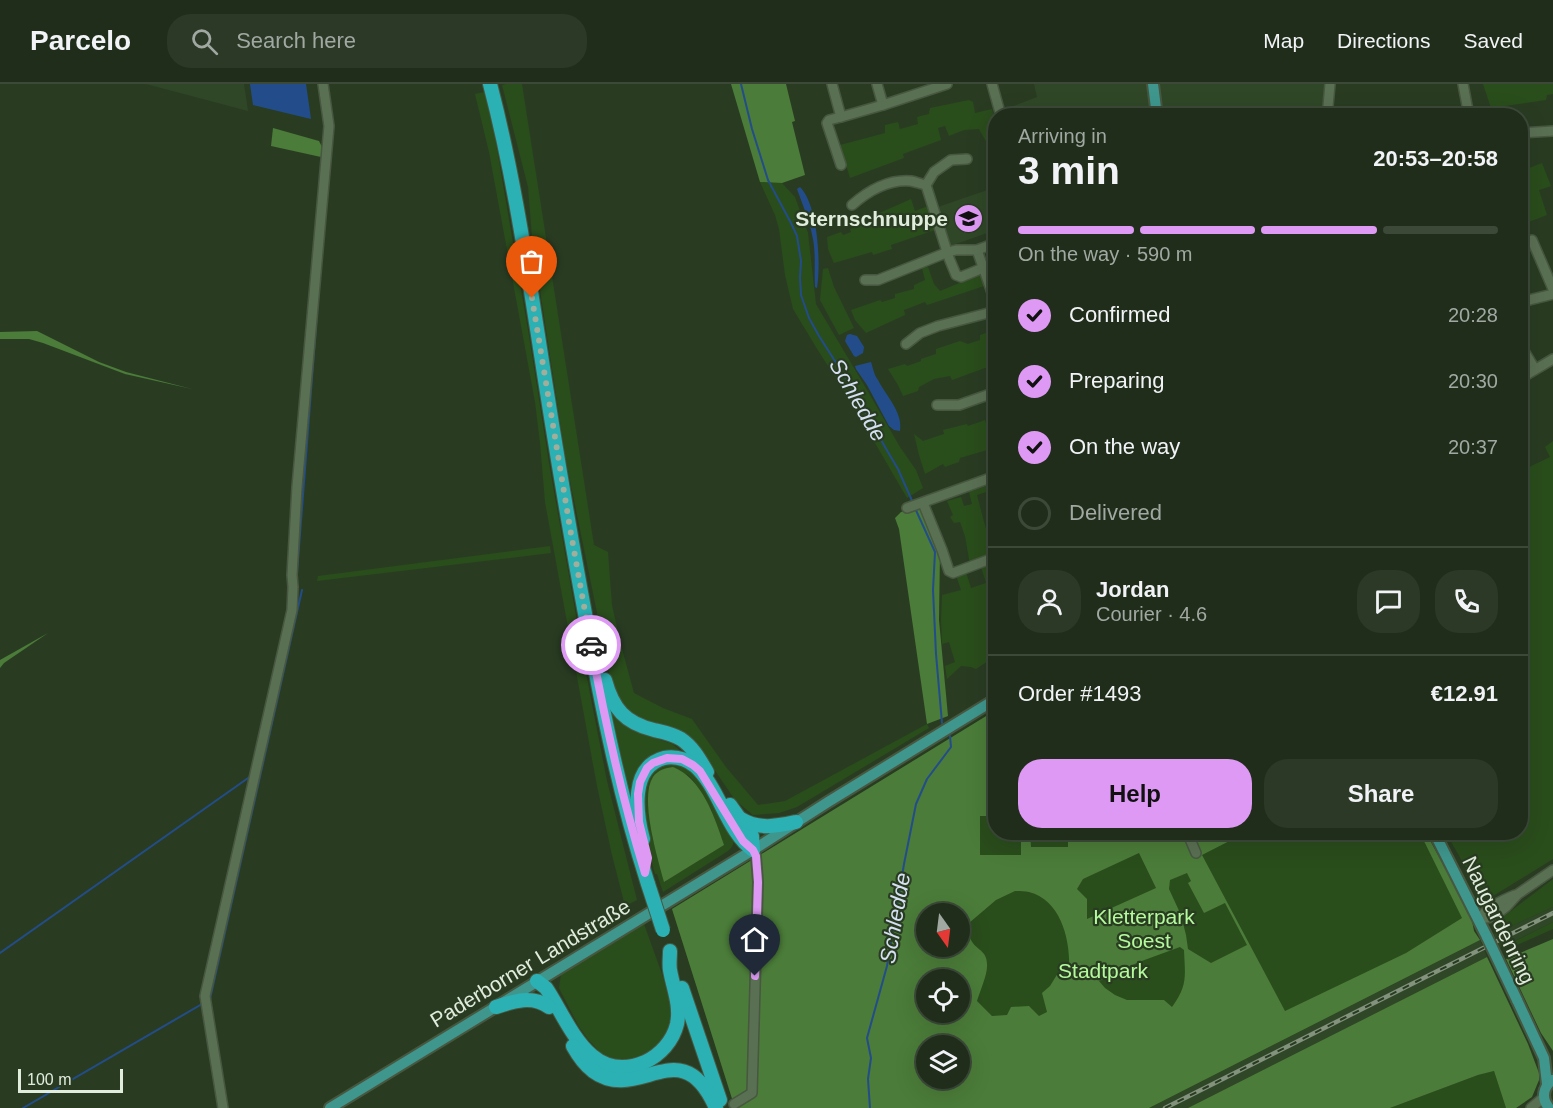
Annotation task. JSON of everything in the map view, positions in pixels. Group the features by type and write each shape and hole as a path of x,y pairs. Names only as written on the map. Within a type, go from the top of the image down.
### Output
{"highway":[{"path":"490,84 504,142 525,254 566,506 617,774 670,951 728,1106"},
{"path":"594,662 602,672 613,703 622,714 638,725 682,739 694,751 752,837 753,850"},
{"path":"647,878 648,858 639,822 638,794 643,774 650,765 667,758 682,759 697,768 743,841 753,850"},
{"path":"740,818 760,826 778,826 796,822"},
{"path":"537,981 546,988 587,1053 614,1066 633,1066 658,1054 670,1041 675,1029 678,1004 669,969 670,951"},
{"path":"537,981 540,994 581,1059 598,1074 620,1081 663,1071 687,1072 705,1085 716,1108"},
{"path":"496,1006 528,1000 542,1002 549,1007"}],"main road":[{"path":"1153,84 1156,108"},
{"name":"Paderborner Landstraße","path":"330,1108 988,704"},
{"name":"Naugardenring","path":"1438,840 1544,1058 1550,1082 1544,1090 1544,1097"},
{"name":"Naugardenring","path":"1544,1058 1553,1067"},
{"path":"1544,1097 1550,1108"}],"street":[{"path":"223,1108 206,996 292,610 297,487 329,126 323,84"},
{"path":"832,84 841,117"},
{"path":"877,84 883,105"},
{"path":"842,165 827,123 829,120 883,105 918,88 947,84"},
{"path":"992,84 999,108"},
{"path":"1328,108 1330,84"},
{"path":"1463,84 1468,108"},
{"path":"1528,133 1553,131"},
{"path":"967,159 951,160 934,172 926,185 956,275 961,278 983,268"},
{"path":"852,205 867,192 888,184 910,181 926,185"},
{"path":"1528,242 1532,240 1553,289"},
{"path":"865,280 878,280 948,252 977,250 988,246"},
{"path":"977,250 988,282"},
{"path":"1528,300 1553,294"},
{"path":"906,344 920,333 938,326 988,313"},
{"path":"1528,358 1535,369"},
{"path":"1528,374 1553,359"},
{"path":"938,405 959,405 988,395"},
{"path":"907,508 988,479"},
{"path":"923,503 949,571 952,573 988,560"},
{"path":"1190,840 1196,854"},
{"path":"728,1106 752,1093 758,882 756,856 753,850"},
{"path":"1478,919 1493,917 1518,894 1553,870"},
{"path":"1531,1108 1544,1097"}],"shaded area":[{"path":"146,84 244,84 248,111"},
{"path":"1034,84 1327,84 1327,108 1008,108 1037,97"},
{"name":"Sternschnuppe","path":"988,190 988,233 950,246 938,207"},
{"path":"1553,907 1553,922 1500,948 1494,934"},
{"path":"1480,940 1487,957 1188,1108 1149,1108"}],"green space":[{"path":"522,84 594,545 608,552 612,605 634,693 663,708 692,719 726,767 758,805 785,801 927,724 929,728 797,807 779,813 753,815 735,800 697,744 678,731 640,719 623,705 612,686 566,461 532,237 528,187 502,85"},
{"path":"731,84 786,84 795,121 792,122 805,175 782,183 760,182"},
{"path":"1483,84 1553,84 1553,94 1547,95 1546,100 1491,108"},
{"path":"484,92 494,132 587,678 607,781 637,900 625,906 597,786 545,502 535,402 489,152 475,94"},
{"path":"969,100 973,102 975,113 988,110 988,145 979,129 964,130 949,136 945,126 938,128 941,140 903,154 904,158 850,178 840,145 885,133 885,125 898,122 900,129 918,124 917,117 929,114 930,108"},
{"path":"273,128 319,141 322,147 321,157 271,146"},
{"path":"1542,163 1551,186 1539,190 1547,215 1528,222 1528,168"},
{"path":"760,182 782,183 795,197 808,233 816,304 900,447 916,470 923,488 907,498 850,400 793,309 785,275 779,229"},
{"path":"911,199 915,211 928,206 935,230 891,245 892,249 834,263 828,249 827,237 841,232 843,235 851,232 850,229 869,223 868,218"},
{"path":"928,267 934,284 940,291 981,274 984,286 927,305 925,302 904,310 905,315 866,333 855,320 851,310 880,300 882,302 895,298 895,294 914,289 914,285 925,280 922,268"},
{"path":"828,268 834,287 854,328 839,335 820,300 823,269"},
{"path":"37,331 99,362 126,372 192,389 125,374 29,339 0,339 0,332"},
{"path":"988,332 988,367 952,380 950,376 934,379 919,387 918,391 903,396 888,369 921,361 921,359 936,354 936,349 960,341 968,344 980,340 980,335"},
{"path":"985,420 988,429 988,450 960,458 959,462 945,467 943,464 925,474 914,434 923,441 944,434 943,430 967,424 968,426"},
{"path":"1553,441 1553,859 1493,896 1485,895 1477,887 1450,840 1528,840 1528,468 1550,457 1545,447"},
{"path":"988,486 988,491 977,495 988,535 988,557 970,565 960,522 954,523 950,517 953,515 947,501 961,497 964,506 972,504 969,492"},
{"path":"921,507 940,551 939,620 948,716 927,724 899,529 895,518 901,512"},
{"path":"550,546 551,553 317,581 318,576"},
{"path":"988,565 988,661 976,669 961,666 947,679 945,666 955,662 949,642 942,644 942,595 961,590 956,575 966,572 971,588 986,583 981,567"},
{"path":"48,633 4,663 0,668 0,660"},
{"path":"611,709 630,729 672,744 690,758 652,756 633,809"},
{"name":"Stadtpark","path":"988,715 988,840 1430,840 1471,916 1474,931 1480,940 1149,1108 735,1108 672,909"},
{"name":"Stadtpark","path":"988,715 988,816 980,816 980,855 1021,855 1021,840 1030,840 1031,847 1068,847 1068,840 1231,840 1202,855 1285,1011 1406,953 1462,918 1423,840 1430,840 1471,916 1474,931 1480,940 1149,1108 735,1108 672,909","holes":["1139,853 1156,888 1087,919 1087,899 1077,889 1083,879","1187,873 1191,881 1188,883 1204,913 1225,903 1247,945 1211,963 1188,949 1181,915 1169,889 1170,880","1015,891 1029,892 1050,904 1057,914 1066,937 1069,973 1058,973 1050,986 1042,993 1047,1012 1039,1016 1029,1006 1011,1007 1007,1015 992,1016 977,1001 987,964 984,954 973,944 970,936 970,957 916,957 916,903 970,903 970,922 996,900","1180,947 1184,950 1185,974 1181,992 1172,1007 1164,1000 1127,1000 1115,995 1099,981 1139,962"]},
{"path":"674,760 698,775 733,835 733,844 728,851 663,892 657,874 655,874 645,838 642,810 648,773","holes":["687,774 712,811 665,882 652,836"]},
{"path":"673,767 683,772 700,789 712,811 724,845 664,882 651,829 648,799 653,777 662,770"},
{"path":"1553,879 1553,907 1494,934 1499,920"},
{"path":"1553,922 1553,929 1515,946 1513,942"},
{"path":"644,924 673,1012 670,1027 663,1041 650,1053 636,1060 621,1062 604,1057 578,1025 559,988 561,974"},
{"path":"1553,939 1553,1051 1541,1033 1506,959"},
{"path":"1487,957 1528,1044 1539,1073 1539,1080 1532,1097 1516,1108 1506,1108 1494,1071 1390,1108 1188,1108"},
{"path":"1494,1071 1506,1108 1390,1108 1478,1075"}],"water":[{"path":"250,84 306,84 311,119 253,105"},
{"path":"800,187 811,207 817,235 819,264 817,288 815,287 813,239 797,189"},
{"path":"847,335 857,336 864,347 863,353 856,357 845,341"},
{"path":"871,362 876,376 899,417 900,431 889,426 856,369 855,366"}],"waterway":[{"name":"Schledde","path":"741,84 768,180 797,236 801,261 801,295 809,318 898,469 913,503"},
{"path":"297,573 320,274"},
{"name":"Schledde","path":"915,508 935,552 933,590 942,723"},
{"path":"210,999 302,590"},
{"name":"Schledde","path":"870,1108 868,1079 871,1058 867,1038 887,966 916,804 927,779 951,747 950,736"},
{"path":"0,953 251,776"},
{"path":"23,1108 202,1004"}],"railway":[{"path":"1165,1108 1553,913"}],"way so far":[{"path":"532,298 591,645"}],"place":[{"name":"Sternschnuppe","path":"969,218"}],"route":[{"path":"591,645 617,774 645,873 648,858 639,822 640,782 650,765 672,757 682,759 697,768 745,844 753,850 756,856 758,882 755,976"}],"park label":[{"name":"Kletterpark Soest","path":"1144,928"}]}
